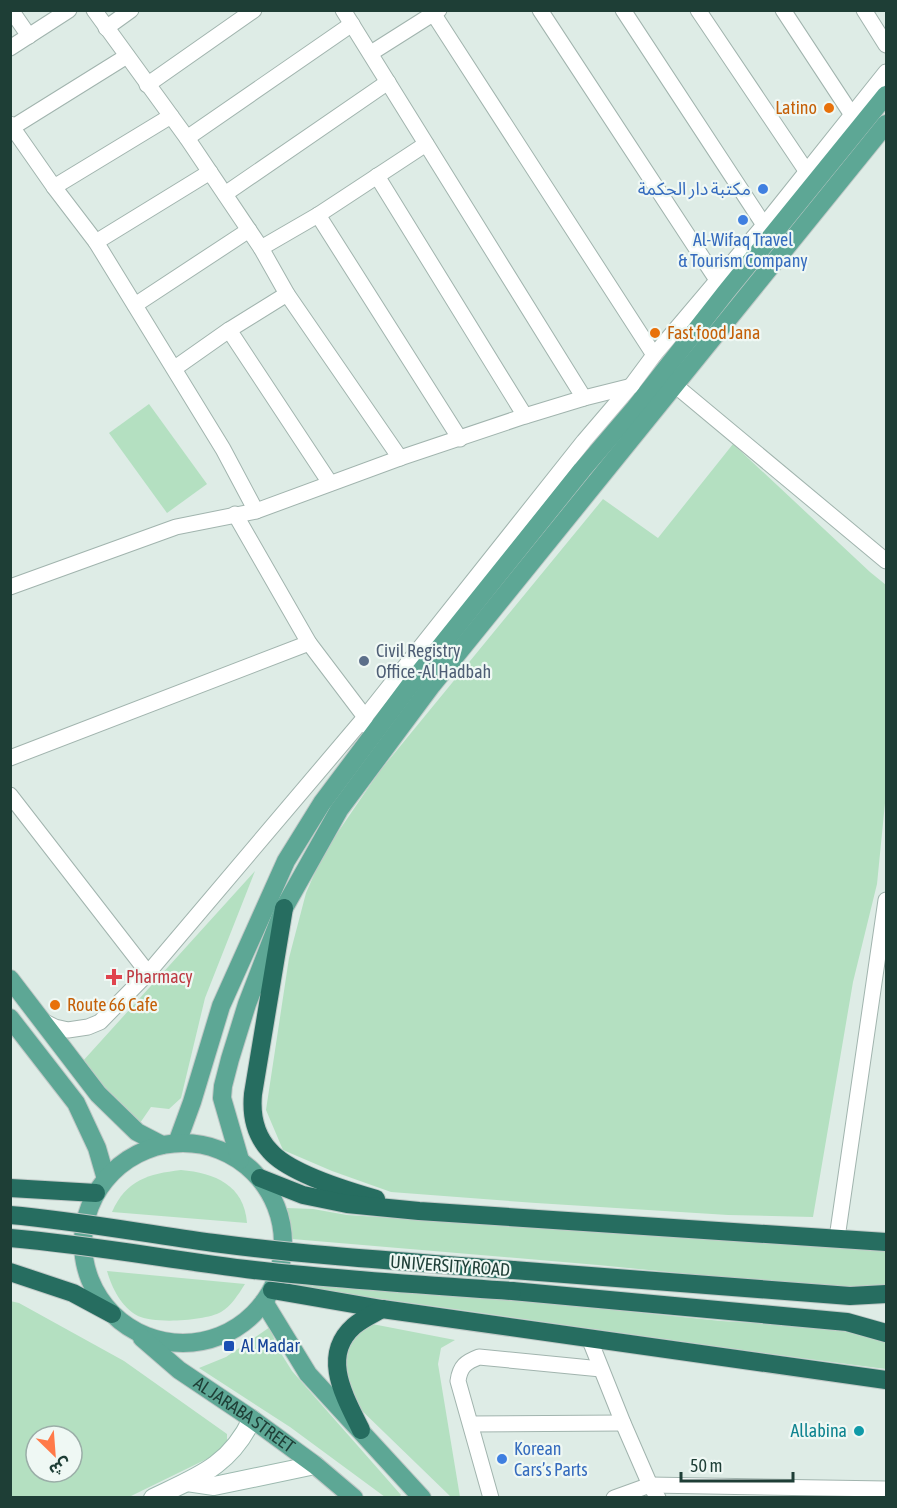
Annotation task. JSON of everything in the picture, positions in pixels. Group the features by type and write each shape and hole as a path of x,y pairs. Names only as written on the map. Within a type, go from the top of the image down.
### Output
{"highway":[{"path":"284,908 253,1094 254,1120 260,1136 270,1152 314,1178 366,1197 419,1211"},
{"path":"260,1178 303,1195 347,1204 419,1211 886,1242"},
{"path":"10,1188 101,1186"},
{"name":"UNIVERSITY ROAD","path":"10,1215 84,1223 212,1243 303,1254 850,1296 886,1294"},
{"name":"UNIVERSITY ROAD","path":"10,1238 68,1243 254,1270 847,1322 886,1333"},
{"path":"10,1272 73,1293 112,1314"},
{"path":"268,1296 382,1309 886,1380"},
{"path":"361,1430 339,1380 336,1367 338,1350 344,1337 355,1325 382,1309"}],"main road":[{"path":"240,1160 225,1114 222,1098 223,1086 247,1004 284,908 339,810 424,680 638,391 812,177 886,95"},
{"path":"169,1144 192,1102 221,1006 286,861 322,803 366,742 424,680 676,386 886,124"},
{"path":"10,979 98,1094 137,1132 169,1144"},
{"path":"10,1018 76,1103 98,1148 101,1186"},
{"path":"169,1144 199,1144 220,1150 240,1160 260,1178 275,1203 283,1232 282,1262 268,1296 243,1322 218,1336 190,1342 162,1341 135,1331 112,1314 93,1288 84,1256 85,1223 101,1186 122,1164 141,1152 169,1144"},
{"path":"268,1296 308,1374 422,1497"},
{"name":"AL JARABA STREET","path":"135,1331 179,1370 252,1419 354,1497"},
{"path":"404,1478 407,1497"}],"street":[{"path":"11,10 29,36"},
{"path":"10,48 69,10"},
{"path":"94,10 187,138 261,248 287,294 400,458"},
{"path":"106,28 131,10"},
{"path":"147,85 254,10"},
{"path":"540,10 717,280"},
{"path":"623,10 764,225"},
{"path":"698,10 812,177"},
{"path":"783,10 852,115"},
{"path":"864,10 886,45"},
{"path":"371,53 435,12 654,355"},
{"path":"187,138 347,17 584,398"},
{"path":"127,56 12,125 54,187 96,242 223,448 256,511"},
{"path":"41,1020 68,1030 88,1027 100,1022 148,973 365,717 584,441 638,391 654,355 764,225 812,177 852,115 886,72"},
{"path":"225,194 388,82"},
{"path":"54,187 171,116"},
{"path":"261,248 318,215 426,144"},
{"path":"96,242 210,172"},
{"path":"377,176 525,416"},
{"path":"318,215 460,439"},
{"path":"135,305 249,230"},
{"path":"175,368 229,330 287,294"},
{"path":"229,330 330,483"},
{"path":"676,386 886,561"},
{"path":"10,587 176,527 256,511 400,458 525,416 584,398 638,391"},
{"path":"235,514 309,643 365,717 366,742"},
{"path":"10,758 309,643"},
{"path":"10,795 148,973"},
{"path":"837,1238 886,900"},
{"path":"589,1338 623,1423 654,1491"},
{"path":"491,1497 458,1381 459,1370 467,1361 479,1357 601,1369"},
{"path":"153,1497 188,1482 218,1464 244,1437 252,1419"},
{"path":"471,1424 623,1423"},
{"path":"188,1482 216,1492 315,1465"},
{"path":"614,1497 654,1491 886,1489"}],"green space":[{"path":"149,404 207,484 167,513 109,433"},
{"path":"733,444 886,585 886,793 877,884 853,982 813,1217 728,1215 391,1192 332,1171 283,1150 266,1110 289,958 306,893 323,854 379,772 603,499 658,538"},
{"path":"255,871 205,998 181,1098 169,1109 151,1107 140,1123 116,1107 82,1062"},
{"path":"181,1170 205,1174 226,1183 240,1199 247,1223 112,1212 124,1192 139,1180"},
{"path":"287,1208 313,1209 347,1215 886,1250 886,1286 841,1289 598,1265 292,1239"},
{"path":"107,1271 245,1284 228,1307 221,1312 204,1318 155,1320 138,1316 127,1308 115,1290"},
{"path":"294,1277 721,1321 836,1328 886,1339 886,1369 293,1287"},
{"path":"10,1301 19,1303 124,1361 227,1434 227,1448 129,1497 11,1497"},
{"path":"367,1323 455,1340 441,1348 438,1364 460,1497 451,1497 354,1403 337,1372 343,1350"},
{"path":"270,1327 277,1347 292,1371 401,1495 399,1497 385,1497 290,1427 199,1368 226,1357"}],"place":[{"name":"Latino","path":"829,108"},
{"name":"مكتبة دار الحكمة","path":"763,189"},
{"name":"Al-Wifaq Travel & Tourism Company","path":"743,220"},
{"name":"Fast food Jana","path":"655,333"},
{"name":"Civil Registry Office -Al Hadbah","path":"364,661"},
{"name":"Pharmacy","path":"114,977"},
{"name":"Route 66 Cafe","path":"55,1005"},
{"name":"Al Madar","path":"229,1346"},
{"name":"Allabina","path":"859,1431"},
{"name":"Korean Cars’s Parts","path":"502,1459"}]}
